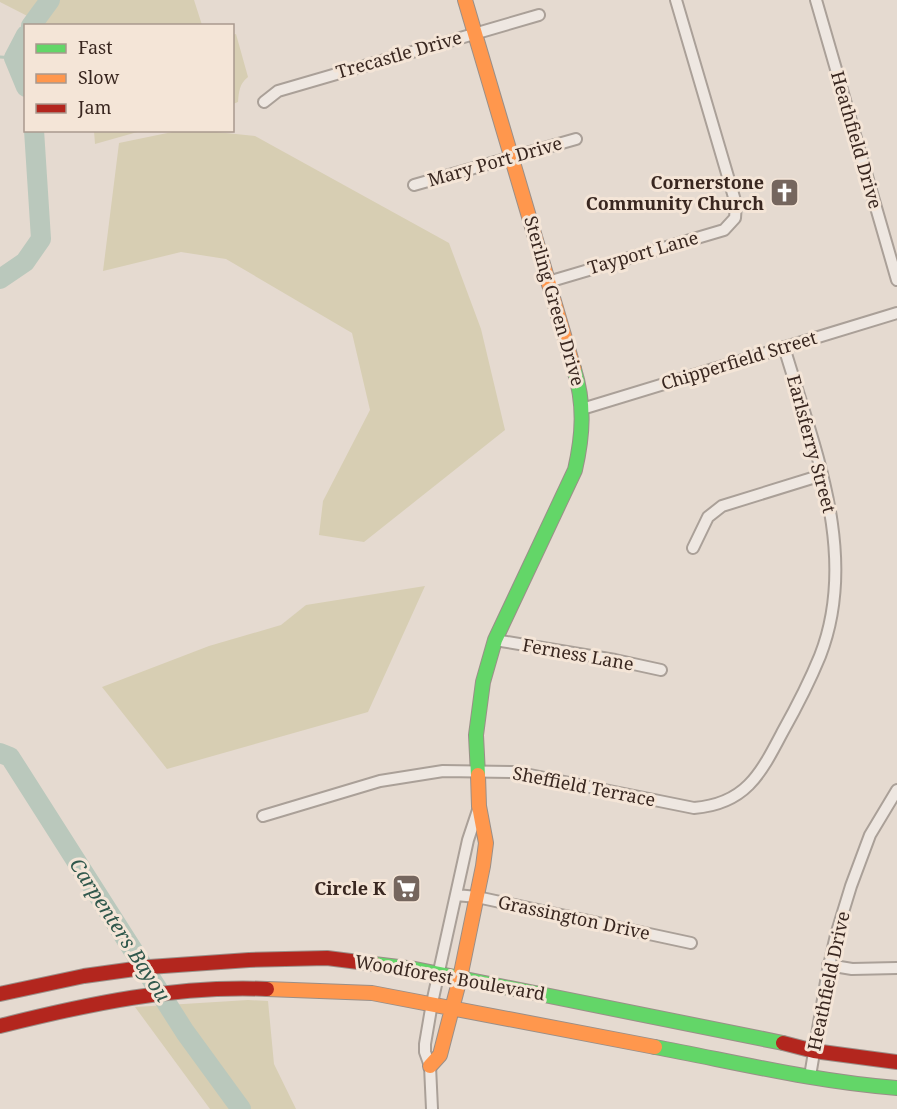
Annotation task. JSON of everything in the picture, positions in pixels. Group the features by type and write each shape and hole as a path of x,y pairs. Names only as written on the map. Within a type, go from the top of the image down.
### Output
{"main road":[{"name":"Sterling Green Drive","path":"430,1066 440,1055 453,1008 486,843 479,806 476,735 483,682 495,640 575,470 582,440 580,388 465,0"},
{"name":"Woodforest Boulevard","path":"0,1026 72,1008 131,997 197,990 249,974 327,958 439,974 777,1041 814,1051 897,1062"},
{"name":"Woodforest Boulevard","path":"0,994 60,981 189,963 432,1003 810,1076 869,1086 897,1088"}],"street":[{"name":"Tayport Lane","path":"548,282 724,230 735,218 736,204 676,0"},
{"name":"Heathfield Drive","path":"816,0 897,280"},
{"name":"Trecastle Drive","path":"264,102 278,91 539,15"},
{"name":"Mary Port Drive","path":"414,185 576,138"},
{"name":"Chipperfield Street","path":"582,409 897,313"},
{"name":"Earlsferry Street","path":"730,801 753,780 780,738 810,679 827,632 832,606 835,552 833,524 822,475 784,347"},
{"path":"693,549 708,517 722,506 822,475"},
{"name":"Ferness Lane","path":"495,640 661,670"},
{"name":"Sheffield Terrace","path":"263,816 380,781 443,771 525,773 694,808 714,806 730,801"},
{"name":"Heathfield Drive","path":"810,1076 828,965 836,935 870,835 892,810 897,790"},
{"name":"Sterling Green Drive","path":"432,1109 430,1066 425,1044 468,840 479,806"},
{"name":"Grassington Drive","path":"456,895 477,897 691,943"},
{"path":"828,965 852,969 897,968"}],"shaded area":[{"path":"0,0 194,0 202,24 43,24"},
{"path":"234,34 236,34 248,77 241,85 238,102 234,104"},
{"path":"94,132 137,132 95,144"},
{"path":"172,132 217,132 255,136 449,243 481,329 505,430 364,542 319,535 323,501 370,410 352,333 226,259 181,252 103,271 119,143"},
{"path":"425,586 368,712 167,769 102,687 209,646 281,625 306,605"},
{"path":"248,1000 268,1001 274,1064 296,1109 210,1109 135,1007"}],"waterway":[{"name":"Carpenters Bayou","path":"32,24 50,0"},
{"name":"Carpenters Bayou","path":"24,39 14,58 24,82"},
{"path":"0,57 14,58"},
{"name":"Carpenters Bayou","path":"0,279 25,262 41,239 34,132"},
{"name":"Carpenters Bayou","path":"0,753 10,757 185,1032 241,1109"}],"traffic: fast":[{"path":"478,775 476,735 483,682 495,640 575,470 582,419 578,382 574,369"},
{"path":"374,964 415,969 783,1043"},
{"path":"655,1047 806,1076 897,1088"}],"traffic: slow":[{"path":"465,0 574,369"},
{"path":"430,1066 440,1055 460,978 483,866 486,843 479,806 478,775"},
{"path":"267,989 372,993 655,1047"}],"traffic: jam":[{"path":"0,994 84,976 149,967 249,960 327,958 374,964"},
{"path":"0,1026 66,1010 166,993 267,989"},
{"path":"783,1043 814,1051 897,1062"}],"place":[{"name":"Cornerstone Community Church","path":"785,193"},
{"name":"Circle K","path":"407,889"}]}
